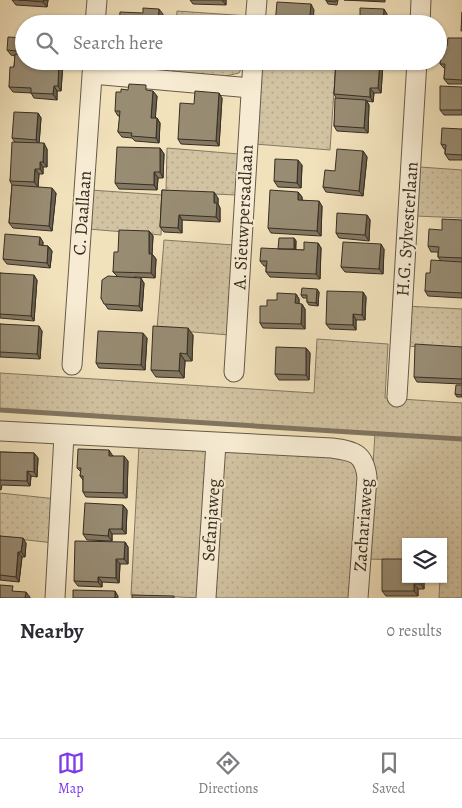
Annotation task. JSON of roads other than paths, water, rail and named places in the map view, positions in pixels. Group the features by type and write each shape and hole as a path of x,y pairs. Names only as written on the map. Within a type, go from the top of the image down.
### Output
{"street":[{"path":"96,15 97,0"},
{"path":"256,15 257,0"},
{"path":"420,15 421,0"},
{"name":"C. Daallaan","path":"72,365 92,70"},
{"path":"108,70 251,88"},
{"name":"A. Sieuwpersadlaan","path":"234,372 252,70"},
{"name":"H.G. Sylvesterlaan","path":"397,398 417,70"},
{"path":"0,431 216,443"},
{"path":"55,598 64,435"},
{"name":"Zachariaweg","path":"216,443 332,448 348,450 359,454 366,467 367,477 358,598"},
{"name":"Sefanjaweg","path":"206,598 216,443"}],"waterway":[{"path":"0,410 462,439"}]}
